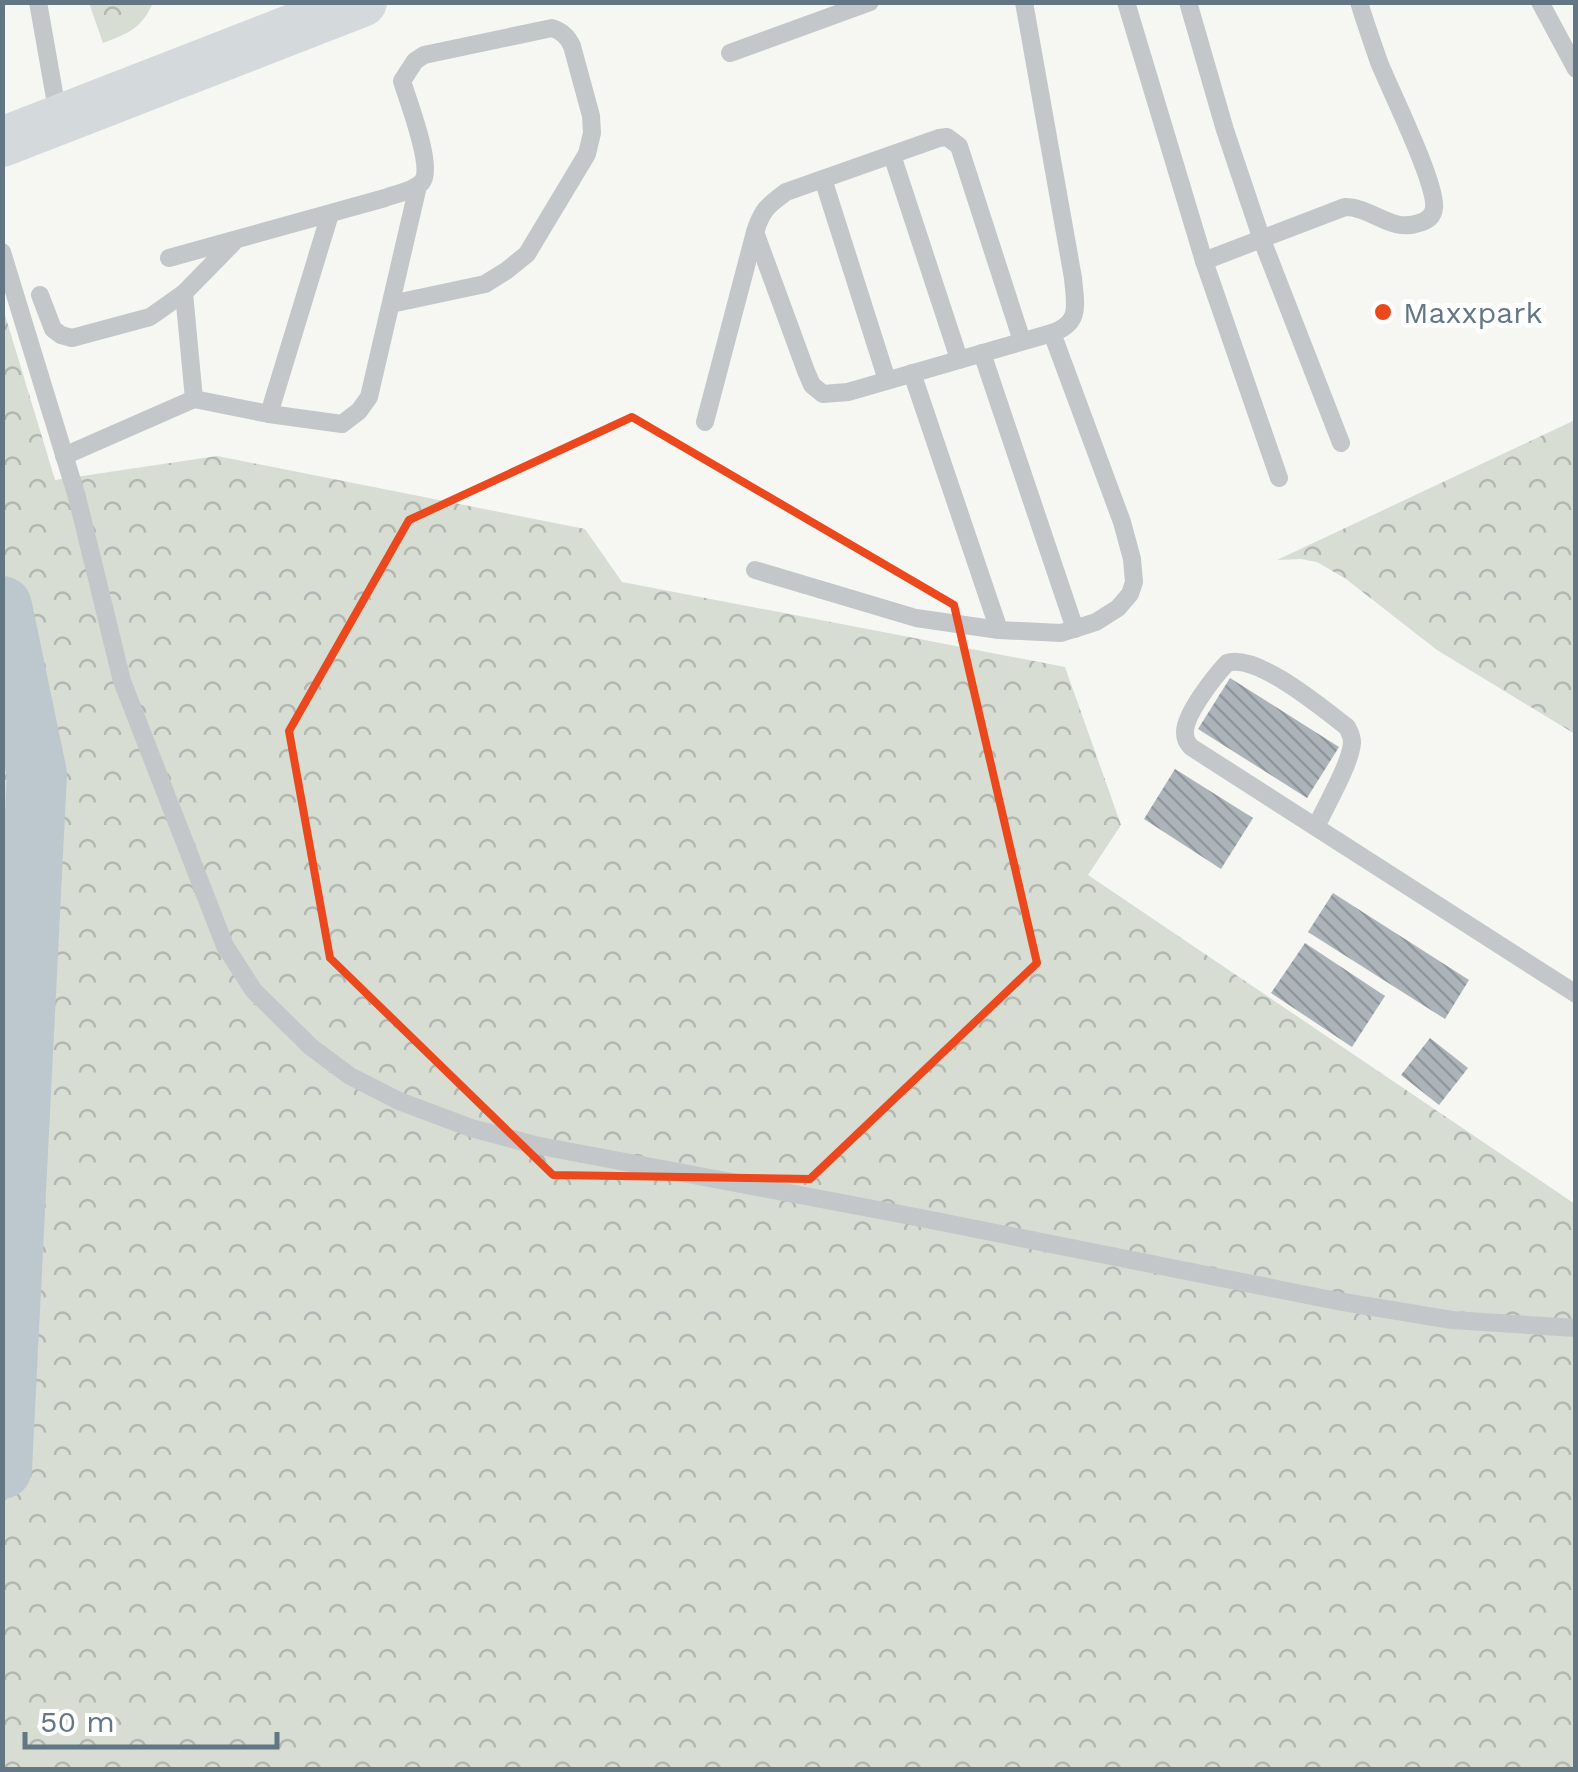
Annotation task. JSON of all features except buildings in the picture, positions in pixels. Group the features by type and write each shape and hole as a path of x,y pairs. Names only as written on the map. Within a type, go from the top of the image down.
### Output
{"main road":[{"path":"2,142 362,2"}],"lane":[{"path":"38,2 60,120"},
{"path":"730,53 870,2"},
{"path":"754,232 806,372 816,390 829,396 1052,334 1068,326 1076,309 1073,278 1024,2"},
{"path":"1126,2 1204,261 1279,478"},
{"path":"1188,2 1262,240 1340,443"},
{"path":"1204,261 1345,208 1363,210 1394,226 1415,225 1429,219 1434,198 1424,166 1379,62 1359,2"},
{"path":"1540,2 1576,69"},
{"path":"170,258 418,186 426,170 402,81 415,61 424,55 552,28 559,30 569,39 592,116 592,134 587,154 527,254 485,284 391,304"},
{"path":"705,422 754,232 766,206 786,192 939,138 947,137 959,146 1022,341"},
{"path":"892,155 958,360"},
{"path":"823,179 888,380"},
{"path":"64,456 194,399 342,424 352,418 369,396 418,186"},
{"path":"269,414 330,214"},
{"path":"40,295 53,329 72,338 150,317 184,293 236,240"},
{"path":"2,252 77,496 122,681 225,946 254,991 311,1047 350,1076 398,1100 471,1128 534,1146 1337,1301 1452,1320 1576,1328"},
{"path":"184,293 194,399"},
{"path":"755,570 916,618 999,630 1062,633 1096,622 1118,608 1134,582 1132,559 1052,334"},
{"path":"982,352 1075,629"},
{"path":"912,373 999,630"},
{"path":"1316,827 1346,762 1351,734 1347,727 1283,681 1250,663 1237,660 1227,664 1189,718 1184,732 1187,742 1210,760 1576,994"}],"highlighted area":[{"path":"632,417 954,605 1037,963 810,1179 553,1175 330,958 289,731 409,520"}],"green space":[{"path":"89,2 153,3 133,29 103,43"},
{"path":"2,305 55,480 217,456 585,529 622,582 1065,667 1121,825 1088,875 1575,1204 1575,1769 3,1769"},
{"path":"1575,420 1575,734 1437,650 1346,579 1317,562 1277,560"}],"waterway":[{"path":"2,606 37,774 2,1469"}],"place":[{"name":"Maxxpark","path":"1383,312"}]}
